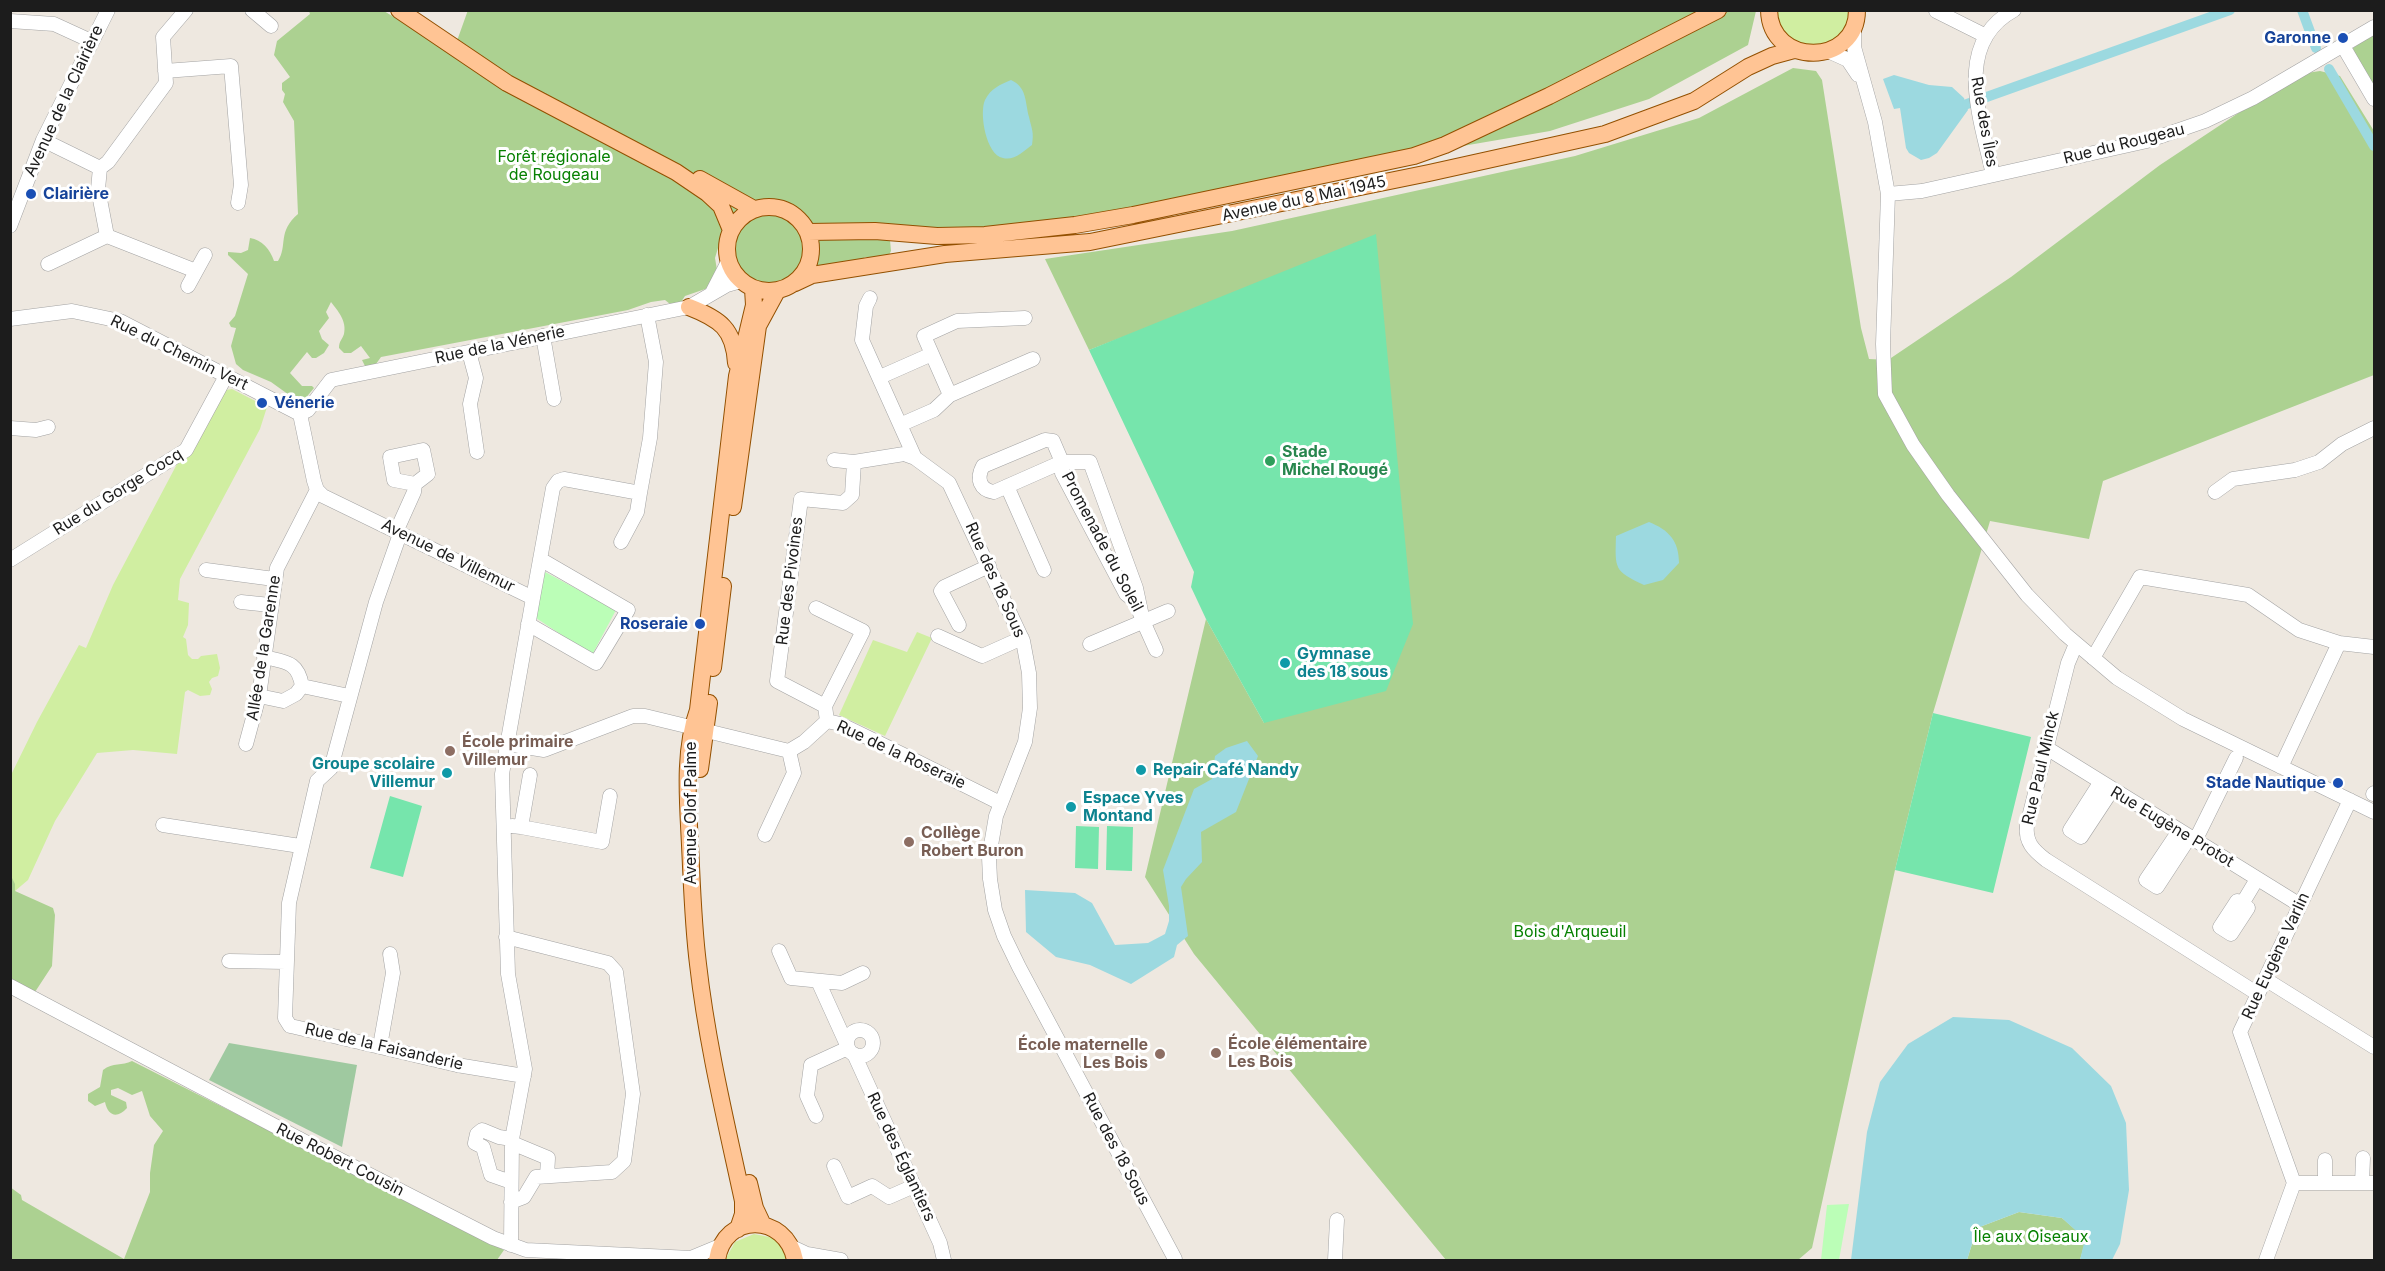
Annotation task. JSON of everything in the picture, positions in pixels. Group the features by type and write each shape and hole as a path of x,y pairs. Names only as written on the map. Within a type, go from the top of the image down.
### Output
{"main road":[{"path":"399,10 507,83 676,172 707,193 721,206 731,230"},
{"path":"808,232 875,231 936,236 985,235 1075,225 1414,156 1445,145 1538,101 1718,10"},
{"path":"1769,10 1773,29 1782,41 1794,50 1805,53 1828,51 1839,46 1854,28 1857,10"},
{"name":"Avenue du 8 Mai 1945","path":"795,283 812,275 945,254 1090,242 1407,178 1605,134 1694,101 1748,67 1772,56 1794,50"},
{"path":"676,172 715,186 754,209"},
{"path":"780,208 800,219 808,232 812,245 810,260 805,272 795,283 777,291 747,285 728,262 727,241 731,230 738,220 754,209 780,208"},
{"name":"Avenue Olof Palme","path":"738,1228 743,1214 743,1201 715,1074 696,944 689,818 705,632 737,376 754,305 747,285"},
{"name":"Avenue Olof Palme","path":"763,1225 752,1198 721,1057 709,976 698,853 697,730 758,326 777,291"},
{"path":"689,307 718,320 731,336 735,348 737,376"},
{"path":"718,1253 728,1236 738,1228 763,1225 776,1230 786,1238 793,1253"}],"street":[{"name":"Avenue de la Clairière","path":"10,226 43,140 108,10"},
{"path":"107,236 98,189 100,168 108,162 166,83 163,37 186,10"},
{"path":"252,10 271,26"},
{"path":"1936,10 1986,36"},
{"name":"Rue des Îles","path":"1993,175 1975,90 1975,64 1986,36 1994,26 2014,10"},
{"path":"10,21 54,24 92,41"},
{"name":"Rue du Rougeau","path":"1888,194 1922,191 2147,141 2235,108 2374,27"},
{"path":"1854,28 1854,47 1867,91 1888,194 1883,344 1885,394 1913,445 1948,495 2027,595 2076,644 2117,678 2183,719 2374,812"},
{"path":"2343,46 2374,99"},
{"path":"1828,51 1848,60 1867,91"},
{"path":"165,71 231,66 241,185 238,203"},
{"path":"43,140 100,168"},
{"path":"48,264 107,236 196,271"},
{"path":"188,286 205,255"},
{"path":"712,294 728,262"},
{"name":"Rue de la Vénerie","path":"300,414 308,410 331,380 689,307 712,294 747,285"},
{"path":"870,298 866,306 862,340 902,424 915,458"},
{"name":"Rue du Chemin Vert","path":"10,319 72,311 120,321 300,414"},
{"path":"621,542 637,512 650,438 656,362 647,315"},
{"path":"950,395 924,336 957,321 1025,318"},
{"path":"543,336 554,399"},
{"path":"469,352 476,378 470,404 477,452"},
{"path":"880,377 932,354"},
{"path":"902,424 934,410 950,395 1033,359"},
{"name":"Rue du Gorge Cocq","path":"10,560 186,450 226,376"},
{"path":"300,414 317,490"},
{"path":"10,428 36,430 48,427"},
{"path":"2215,492 2233,480 2285,472 2319,462 2342,444 2374,428"},
{"name":"Promenade du Soleil","path":"1143,621 1136,588 1090,462 1062,462 994,492 967,488 983,466 1044,440 1053,441 1062,462 1062,473 1126,594 1135,601 1143,621 1156,650"},
{"path":"834,460 854,462 904,454 915,458"},
{"name":"Rue des 18 Sous","path":"915,458 949,483 967,488 989,566 1022,638 1029,673 1030,708 1025,742 1000,803 989,857 992,898 1000,926 1175,1260"},
{"name":"Rue des Pivoines","path":"825,706 777,681 801,498 843,503 852,495 854,462"},
{"path":"533,597 553,488 558,481 564,479 640,493"},
{"name":"Rue de la Faisanderie","path":"415,484 376,602 331,768 317,781 300,846 289,903 284,1014 290,1026 457,1065 524,1076"},
{"path":"1006,486 1044,570"},
{"name":"Avenue de Villemur","path":"317,490 323,496 533,597 502,774 508,974 524,1076 512,1141 511,1245"},
{"name":"Allée de la Garenne","path":"246,744 259,696 277,568 317,490"},
{"path":"528,624 596,663 628,610 540,559"},
{"path":"959,625 941,591 944,587 989,566"},
{"path":"206,570 274,579"},
{"path":"2093,658 2140,577 2248,595 2299,630 2339,643 2374,647"},
{"path":"241,602 270,605"},
{"path":"816,608 863,631 825,706 827,721"},
{"path":"1090,644 1168,611"},
{"path":"938,636 982,656 1022,638"},
{"path":"2281,767 2339,643"},
{"name":"Rue Paul Minck","path":"2076,644 2068,663 2045,747 2027,825 2026,834 2029,844 2046,860 2258,994"},
{"path":"259,696 283,701 296,694 302,686 300,673 292,664 264,657"},
{"path":"302,686 349,696"},
{"path":"507,744 544,750 633,716 645,716 789,752 794,773 765,835"},
{"name":"Rue de la Roseraie","path":"789,752 827,721 840,724 1000,803"},
{"name":"Rue Eugène Protot","path":"2045,747 2106,787 2300,904"},
{"path":"2188,837 2236,758"},
{"path":"521,827 530,775"},
{"path":"504,826 602,842 610,796"},
{"name":"Rue Eugène Varlin","path":"2294,1183 2240,1032 2350,800"},
{"path":"163,825 300,846"},
{"path":"2242,904 2257,879"},
{"path":"506,937 608,963 616,972 633,1094 624,1161 612,1172 537,1177 524,1197 511,1202"},
{"path":"779,951 791,978 842,983 863,973"},
{"path":"380,1046 393,973 390,954"},
{"path":"229,961 286,962"},
{"path":"2265,979 2374,1047"},
{"name":"Rue des Églantiers","path":"818,981 940,1243 944,1260"},
{"name":"Rue Robert Cousin","path":"10,986 309,1144 511,1245 526,1250 589,1257 693,1259 718,1253"},
{"path":"816,1116 807,1096 811,1065 850,1049"},
{"path":"511,1182 491,1175 483,1147 475,1143 477,1134 482,1130 548,1158 547,1176"},
{"path":"2266,1260 2294,1183 2368,1183 2363,1158"},
{"path":"2325,1160 2325,1183"},
{"path":"834,1166 848,1197 872,1186 889,1197 914,1186"},
{"path":"1335,1260 1337,1220"},
{"path":"793,1253 841,1260"}],"green space":[{"name":"Forêt régionale de Rougeau","path":"468,10 1756,11 1748,45 1649,99 1550,131 1317,171 1073,221 983,230 889,229 891,251 888,257 865,257 856,265 812,279 778,286 763,286 749,282 739,274 723,231 715,258 717,270 711,287 685,296 681,302 670,304 665,300 651,302 628,310 381,357 376,364 366,368 362,360 370,358 361,346 351,353 344,353 339,348 345,329 341,316 331,302 326,312 329,318 319,331 322,339 329,345 324,353 316,358 312,358 307,352 290,373 302,386 314,388 304,400 296,400 271,382 243,370 236,364 231,346 236,328 231,327 229,323 235,316 248,274 228,255 228,252 241,253 248,250 250,238 262,243 274,261 278,261 287,227 298,214 294,121 283,102 285,94 282,90 282,83 290,77 274,55 277,41 310,14 309,11 384,11 449,51 458,38"},
{"path":"1776,11 1851,11 1850,19 1837,39 1814,47 1790,39 1782,29"},
{"path":"2374,32 2374,92 2355,60 2353,48"},
{"name":"Bois d'Arqueuil","path":"1793,68 1816,71 1822,80 1861,328 1869,359 1888,360 2011,277 2160,165 2249,106 2307,73 2320,71 2340,76 2374,131 2374,375 2103,481 2089,539 1990,521 1933,713 1895,870 1812,1248 1798,1260 1446,1260 1194,954 1145,877 1206,619 1264,723 1198,308 1089,350 1045,259 1232,231 1575,156 1699,118"},
{"name":"Stade Michel Rougé","path":"1376,234 1413,624 1386,691 1264,723 1206,619 1191,587 1194,572 1089,350"},
{"path":"232,389 267,407 260,429 180,579 178,600 189,603 188,625 183,637 186,639 188,655 192,659 198,659 201,656 217,654 220,668 218,676 209,682 212,689 210,695 200,696 188,690 185,692 177,754 133,750 97,753 55,821 28,880 15,891 10,876 10,777 79,645 86,648 113,585 177,464 226,390"},
{"path":"545,572 616,610 592,655 536,618"},
{"path":"917,632 932,638 885,736 839,715 873,640 907,652"},
{"path":"1933,713 2031,737 1993,893 1895,870"},
{"path":"390,796 422,806 403,877 370,868"},
{"path":"1076,826 1099,827 1098,869 1075,868"},
{"path":"1107,826 1133,827 1132,871 1106,870"},
{"path":"11,876 15,884 15,891 53,908 55,915 52,966 35,992 11,984"},
{"path":"229,1043 357,1065 342,1147 209,1080"},
{"path":"132,1061 504,1250 497,1260 11,1260 10,1187 21,1195 22,1200 124,1259 150,1192 154,1145 163,1131 150,1116 142,1091 132,1095 118,1088 111,1090 111,1095 126,1102 127,1108 116,1115 108,1110 105,1102 95,1106 88,1101 88,1094 100,1087 103,1070"},
{"path":"1849,1204 1839,1260 1821,1260 1827,1205"},
{"name":"Île aux Oiseaux","path":"2019,1212 2062,1218 2086,1239 2080,1260 1967,1260 1977,1228"},
{"path":"754,1234 774,1238 791,1260 725,1260 735,1242"}],"water":[{"path":"1894,75 1929,85 1952,87 1964,98 1968,110 1937,153 1929,158 1921,160 1909,153 1906,148 1900,108 1894,109 1883,79"},
{"path":"1011,80 1023,91 1033,137 1032,145 1019,155 1007,159 997,155 988,142 983,106 996,87"},
{"path":"1649,522 1672,537 1679,555 1679,563 1663,580 1644,585 1618,568 1616,536"},
{"path":"1247,741 1258,756 1236,812 1201,832 1202,862 1181,887 1188,936 1177,945 1174,957 1131,984 1090,965 1056,957 1026,932 1025,890 1075,893 1092,903 1115,945 1148,943 1165,934 1169,921 1169,906 1163,870 1194,789 1212,779 1215,756 1226,748"},
{"path":"1953,1017 2009,1020 2072,1048 2111,1086 2126,1123 2129,1190 2120,1244 2112,1260 2080,1260 2085,1239 2062,1218 2019,1212 1977,1228 1967,1260 1851,1260 1867,1132 1880,1082 1908,1044"}],"waterway":[{"path":"1967,104 2230,10"},
{"path":"2302,10 2316,48"},
{"path":"2329,69 2374,146"}],"place":[{"name":"Garonne","path":"2343,38"},
{"name":"Clairière","path":"31,194"},
{"name":"Vénerie","path":"262,403"},
{"name":"Stade Michel Rougé","path":"1270,461"},
{"name":"Roseraie","path":"700,624"},
{"name":"Gymnase des 18 sous","path":"1285,663"},
{"name":"École primaire Villemur","path":"450,751"},
{"name":"Repair Café Nandy","path":"1141,770"},
{"name":"Groupe scolaire Villemur","path":"447,773"},
{"name":"Stade Nautique","path":"2338,783"},
{"name":"Espace Yves Montand","path":"1071,807"},
{"name":"Collège Robert Buron","path":"909,842"},
{"name":"École élémentaire Les Bois","path":"1216,1053"},
{"name":"École maternelle Les Bois","path":"1160,1054"}]}
